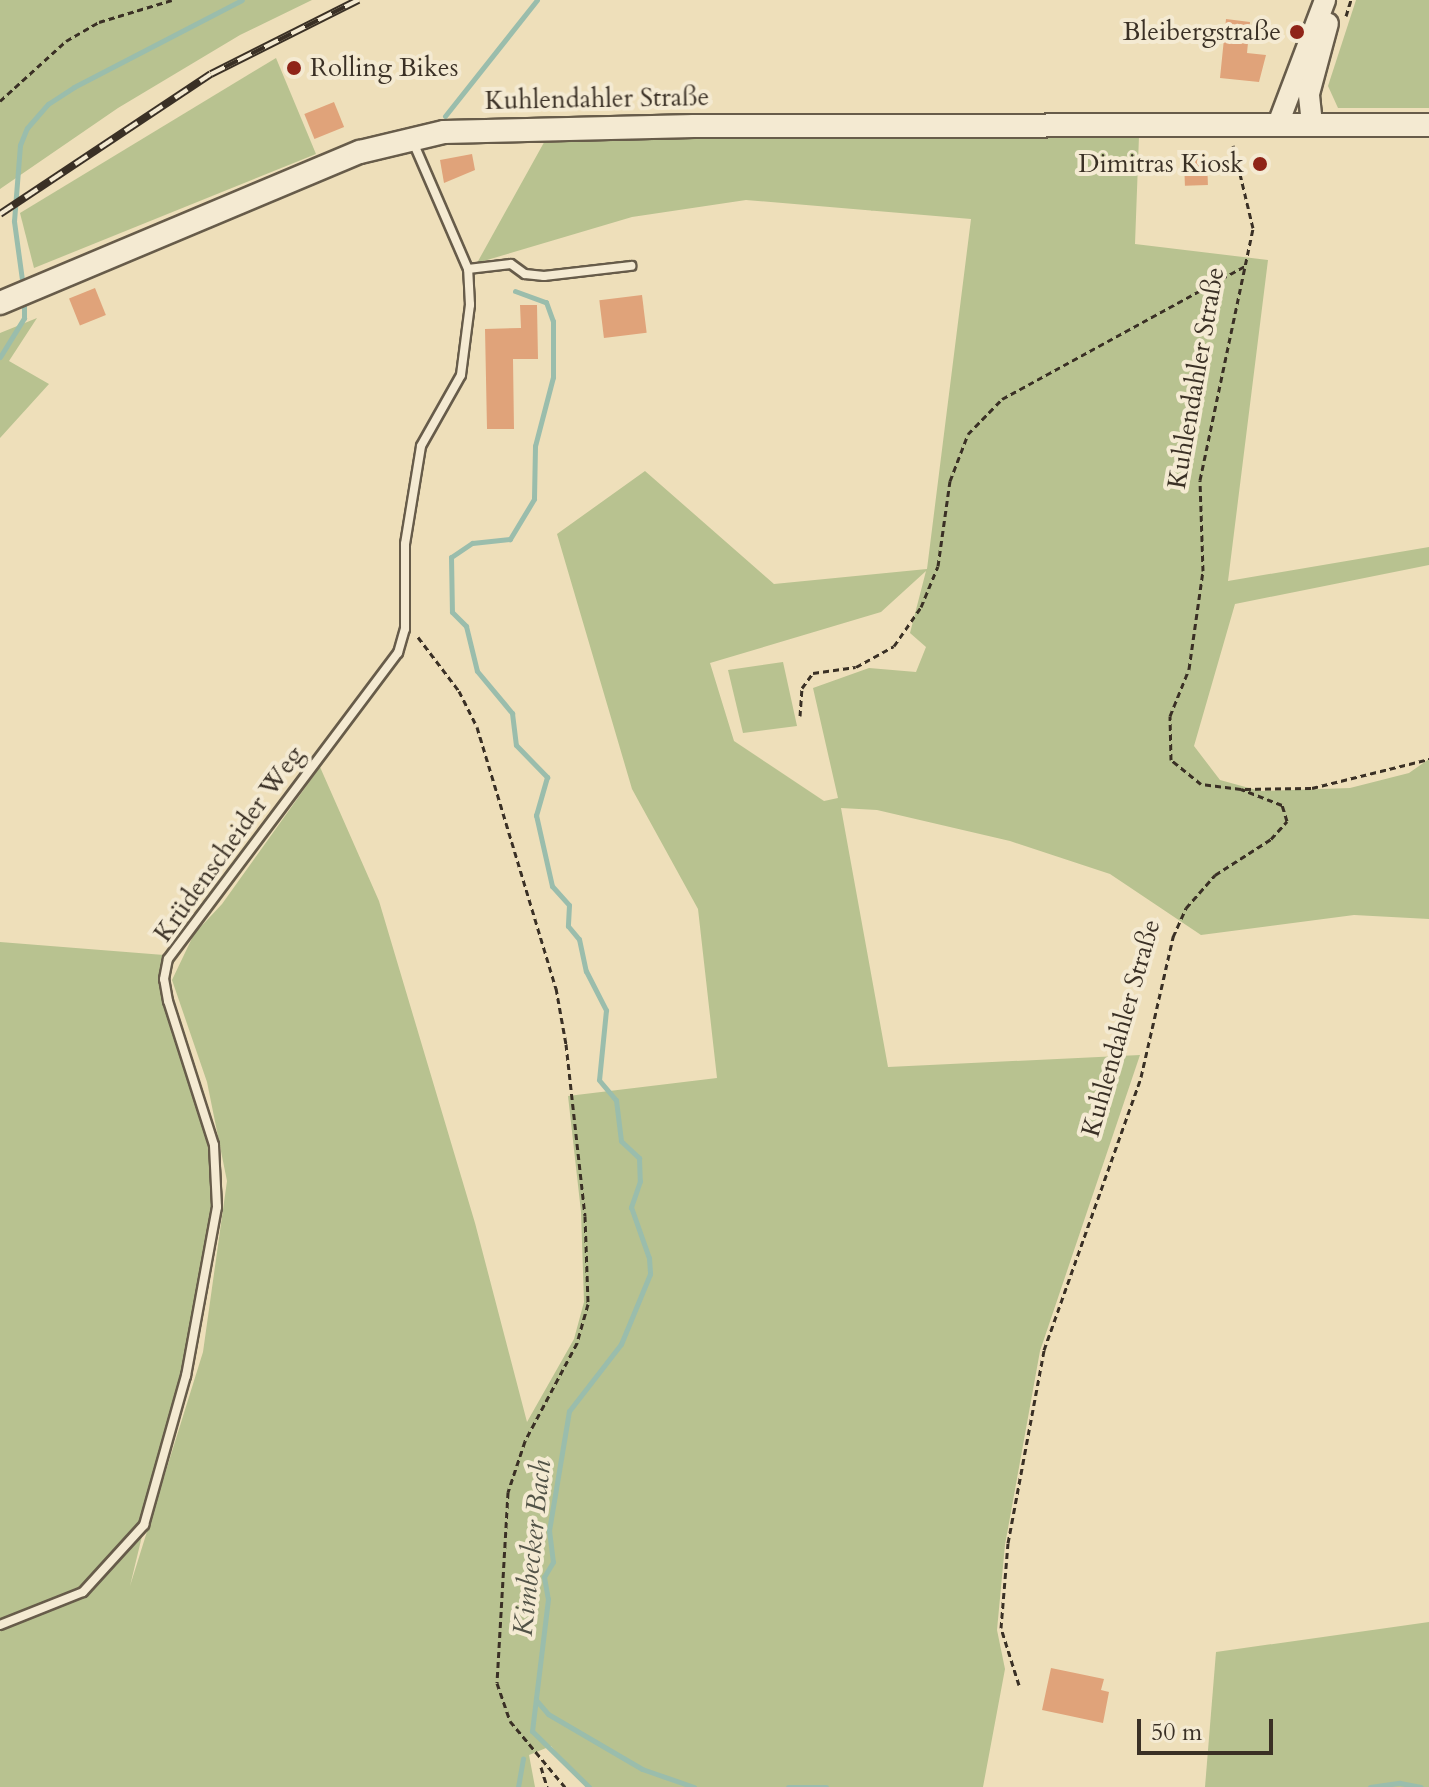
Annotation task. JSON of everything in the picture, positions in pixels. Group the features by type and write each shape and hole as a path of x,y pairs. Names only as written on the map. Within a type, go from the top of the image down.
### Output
{"main road":[{"name":"Kuhlendahler Straße","path":"5,301 360,152 411,137 551,127 1429,125"}],"street":[{"path":"1278,124 1325,0"},
{"path":"1312,124 1313,71 1335,0"}],"lane":[{"name":"Krüdenscheider Weg","path":"0,1625 83,1592 144,1525 186,1376 217,1207 214,1145 168,1001 164,979 168,959 392,662 405,629 405,544 421,446 461,375 470,305 468,269 411,137"},
{"path":"468,269 511,264 525,274 544,276 631,266"}],"path":[{"path":"0,101 66,41 99,22 172,0"},
{"name":"Kuhlendahler Straße","path":"1019,1685 1001,1628 1008,1543 1044,1350 1141,1077 1173,937 1186,908 1215,875 1271,839 1287,821 1282,805 1241,789 1201,784 1171,760 1170,716 1189,669 1203,571 1200,480 1253,228 1228,124"},
{"path":"800,716 802,688 813,673 856,667 894,646 921,607 938,566 950,481 964,445 1002,399 1245,266"},
{"path":"405,629 437,659 459,691 481,740 525,901 556,988 573,1097 588,1304 577,1343 515,1465 508,1492 497,1683 510,1721 540,1763 565,1787"},
{"path":"1241,789 1312,788 1429,759"},
{"path":"540,1763 547,1787"}],"green space":[{"path":"0,0 312,0 240,35 118,108 0,189"},
{"path":"1356,0 1429,0 1429,108 1338,108 1328,86"},
{"path":"276,58 316,154 34,268 20,213"},
{"path":"860,133 1139,136 1135,244 1268,260 1228,581 1429,547 1429,565 1235,604 1194,746 1220,780 1260,791 1350,788 1409,773 1429,759 1429,919 1354,915 1201,935 1110,874 1010,841 877,810 841,808 888,1067 1140,1055 1040,1351 1005,1545 997,1630 1005,1669 983,1787 586,1787 551,1746 529,1755 535,1787 0,1787 0,942 164,955 159,977 162,1000 209,1147 214,1214 201,1291 130,1586 203,1352 227,1181 207,1082 172,980 194,934 222,904 320,767 379,901 475,1223 527,1422 574,1339 584,1302 581,1212 568,1096 717,1078 698,909 632,789 557,534 645,471 774,584 927,569 971,219 746,200 632,217 477,263 547,137","holes":["926,571 910,633 926,647 916,672 869,668 813,688 838,798 824,801 734,741 710,663 881,612"]},
{"path":"37,318 9,361 49,384 0,438 0,333"},
{"path":"783,662 797,726 743,733 728,670"},
{"path":"1429,1622 1429,1787 1205,1787 1216,1652"}],"building":[{"path":"1226,19 1250,22 1247,53 1266,55 1259,82 1220,78"},
{"path":"334,102 344,127 314,139 304,114"},
{"path":"472,154 475,170 444,183 440,160"},
{"path":"1207,159 1208,185 1185,186 1184,160"},
{"path":"95,288 106,315 80,325 69,298"},
{"path":"642,295 647,333 604,338 599,300"},
{"path":"520,305 537,305 538,359 513,359 514,429 487,429 485,329 521,328"},
{"path":"1051,1668 1104,1679 1101,1690 1109,1692 1103,1723 1042,1710"}],"waterway":[{"path":"23,287 14,221 20,145 27,128 48,104 74,87 242,0"},
{"path":"445,116 537,0"},
{"name":"Kimbecker Bach","path":"515,291 546,302 553,321 553,377 535,446 534,499 510,539 472,543 451,557 452,612 466,626 477,671 512,713 516,745 547,777 536,815 552,886 569,905 568,926 579,939 586,971 606,1010 599,1080 616,1100 621,1141 639,1158 640,1181 631,1207 649,1258 650,1274 621,1344 569,1411 549,1530 553,1562 544,1577 548,1599 532,1731 589,1787"},
{"path":"0,357 24,318 24,301"},
{"path":"536,1700 548,1714 642,1769 694,1787"},
{"name":"Kimbecker Bach","path":"518,1787 523,1758"},
{"path":"1370,1787 1400,1783 1421,1787"},
{"path":"788,1787 826,1787"}],"railway":[{"path":"0,214 211,74 358,0"}],"place":[{"name":"Bleibergstraße","path":"1297,32"},
{"name":"Rolling Bikes","path":"294,68"},
{"name":"Dimitras Kiosk","path":"1260,164"}]}
